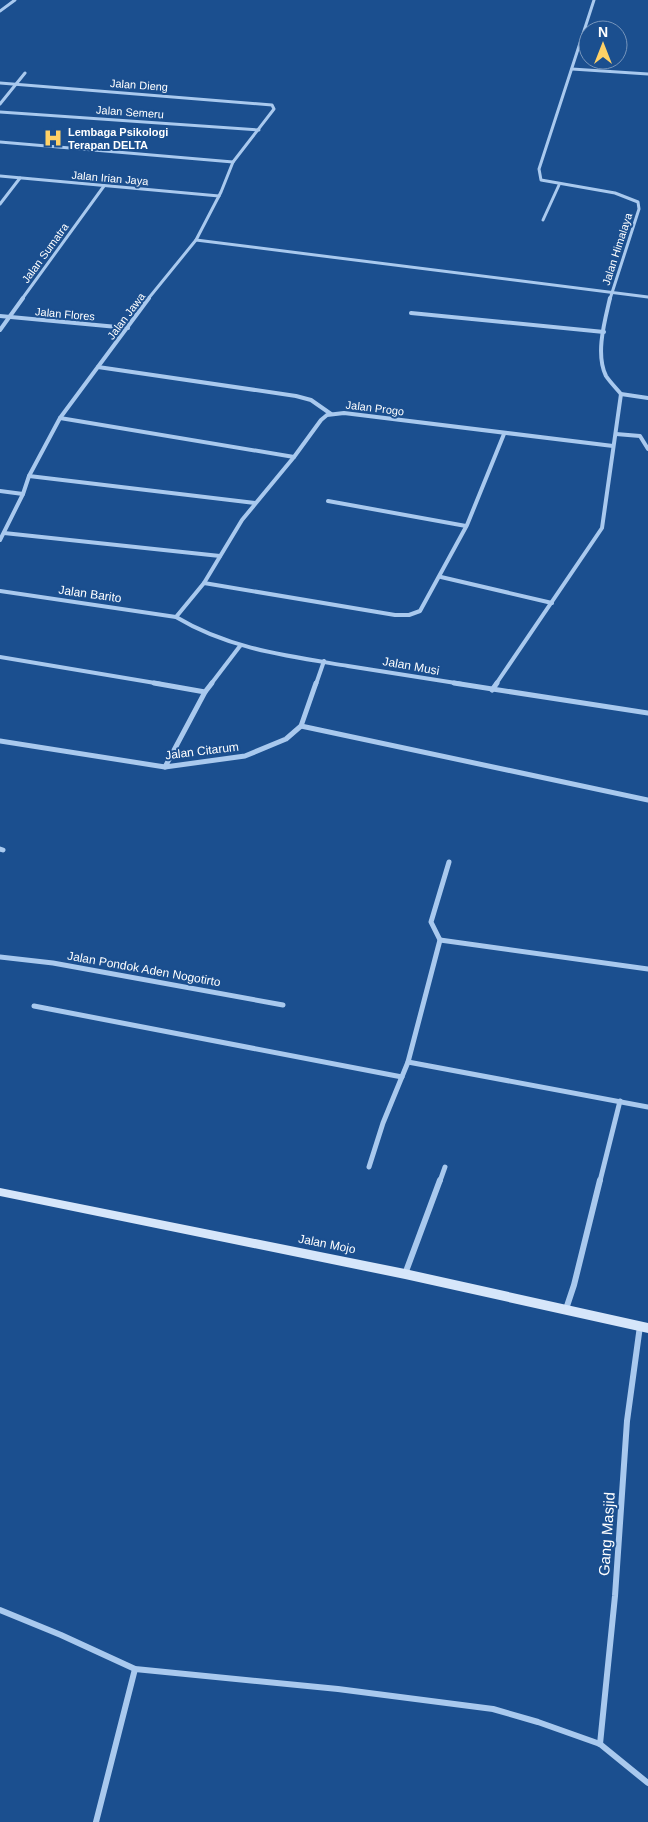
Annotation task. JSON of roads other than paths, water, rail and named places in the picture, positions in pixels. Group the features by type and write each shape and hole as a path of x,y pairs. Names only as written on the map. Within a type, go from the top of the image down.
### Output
{"street":[{"path":"1,9 15,0"},
{"path":"594,0 572,69 648,74"},
{"name":"Jalan Himalaya","path":"572,69 539,168 541,180 559,185 623,194 638,202 639,209 612,291 602,353 606,374 621,394"},
{"path":"0,104 25,73"},
{"name":"Jalan Dieng","path":"0,83 259,103 272,105 274,109"},
{"name":"Jalan Jawa","path":"0,540 23,494 29,476 60,418 147,301 196,240 219,196 233,162 274,109"},
{"name":"Jalan Semeru","path":"0,112 259,130"},
{"path":"0,142 233,162"},
{"name":"Jalan Irian Jaya","path":"0,176 219,196"},
{"path":"0,204 20,178"},
{"path":"543,220 559,185"},
{"name":"Jalan Sumatra","path":"0,330 104,186"},
{"path":"196,240 648,297"},
{"path":"411,313 604,332"},
{"name":"Jalan Flores","path":"0,316 128,328"},
{"path":"98,367 296,396 311,400 331,414"},
{"path":"492,690 602,528 621,394 648,398"},
{"name":"Jalan Progo","path":"176,617 204,583 242,520 294,457 321,420 331,414 350,413 504,434 613,446"},
{"path":"60,418 294,457"},
{"path":"204,583 402,616 415,614 420,611 441,577 466,526 504,434"},
{"path":"616,434 640,436 648,448"},
{"path":"29,476 256,503"},
{"path":"0,491 23,494"},
{"path":"328,501 466,526"},
{"path":"4,533 220,556"},
{"path":"441,577 552,603"},
{"name":"Jalan Barito","path":"0,591 176,617"},
{"name":"Jalan Musi","path":"176,617 193,629 240,646 492,690 648,713"},
{"path":"165,767 205,692 240,646"},
{"path":"0,657 205,692"},
{"path":"324,661 300,726 648,800"},
{"name":"Jalan Citarum","path":"0,741 165,767 245,756 286,739 300,726"},
{"path":"369,1167 383,1123 408,1062 440,940 431,922 449,862"},
{"path":"440,940 648,969"},
{"name":"Jalan Pondok Aden Nogotirto","path":"0,957 53,963 283,1005"},
{"path":"34,1006 402,1077"},
{"path":"408,1062 648,1107"},
{"path":"566,1308 574,1285 620,1101"},
{"path":"405,1274 445,1167"},
{"name":"Jalan Mojo","path":"0,1192 405,1274 566,1308 644,1327"},
{"name":"Gang Masjid","path":"600,1744 615,1596 627,1421 644,1327"},
{"path":"0,1610 61,1635 135,1669 338,1689 493,1709 538,1722 600,1744 647,1780"},
{"path":"96,1822 135,1669"}],"place":[{"name":"Lembaga Psikologi Terapan DELTA","path":"53,138"}]}
